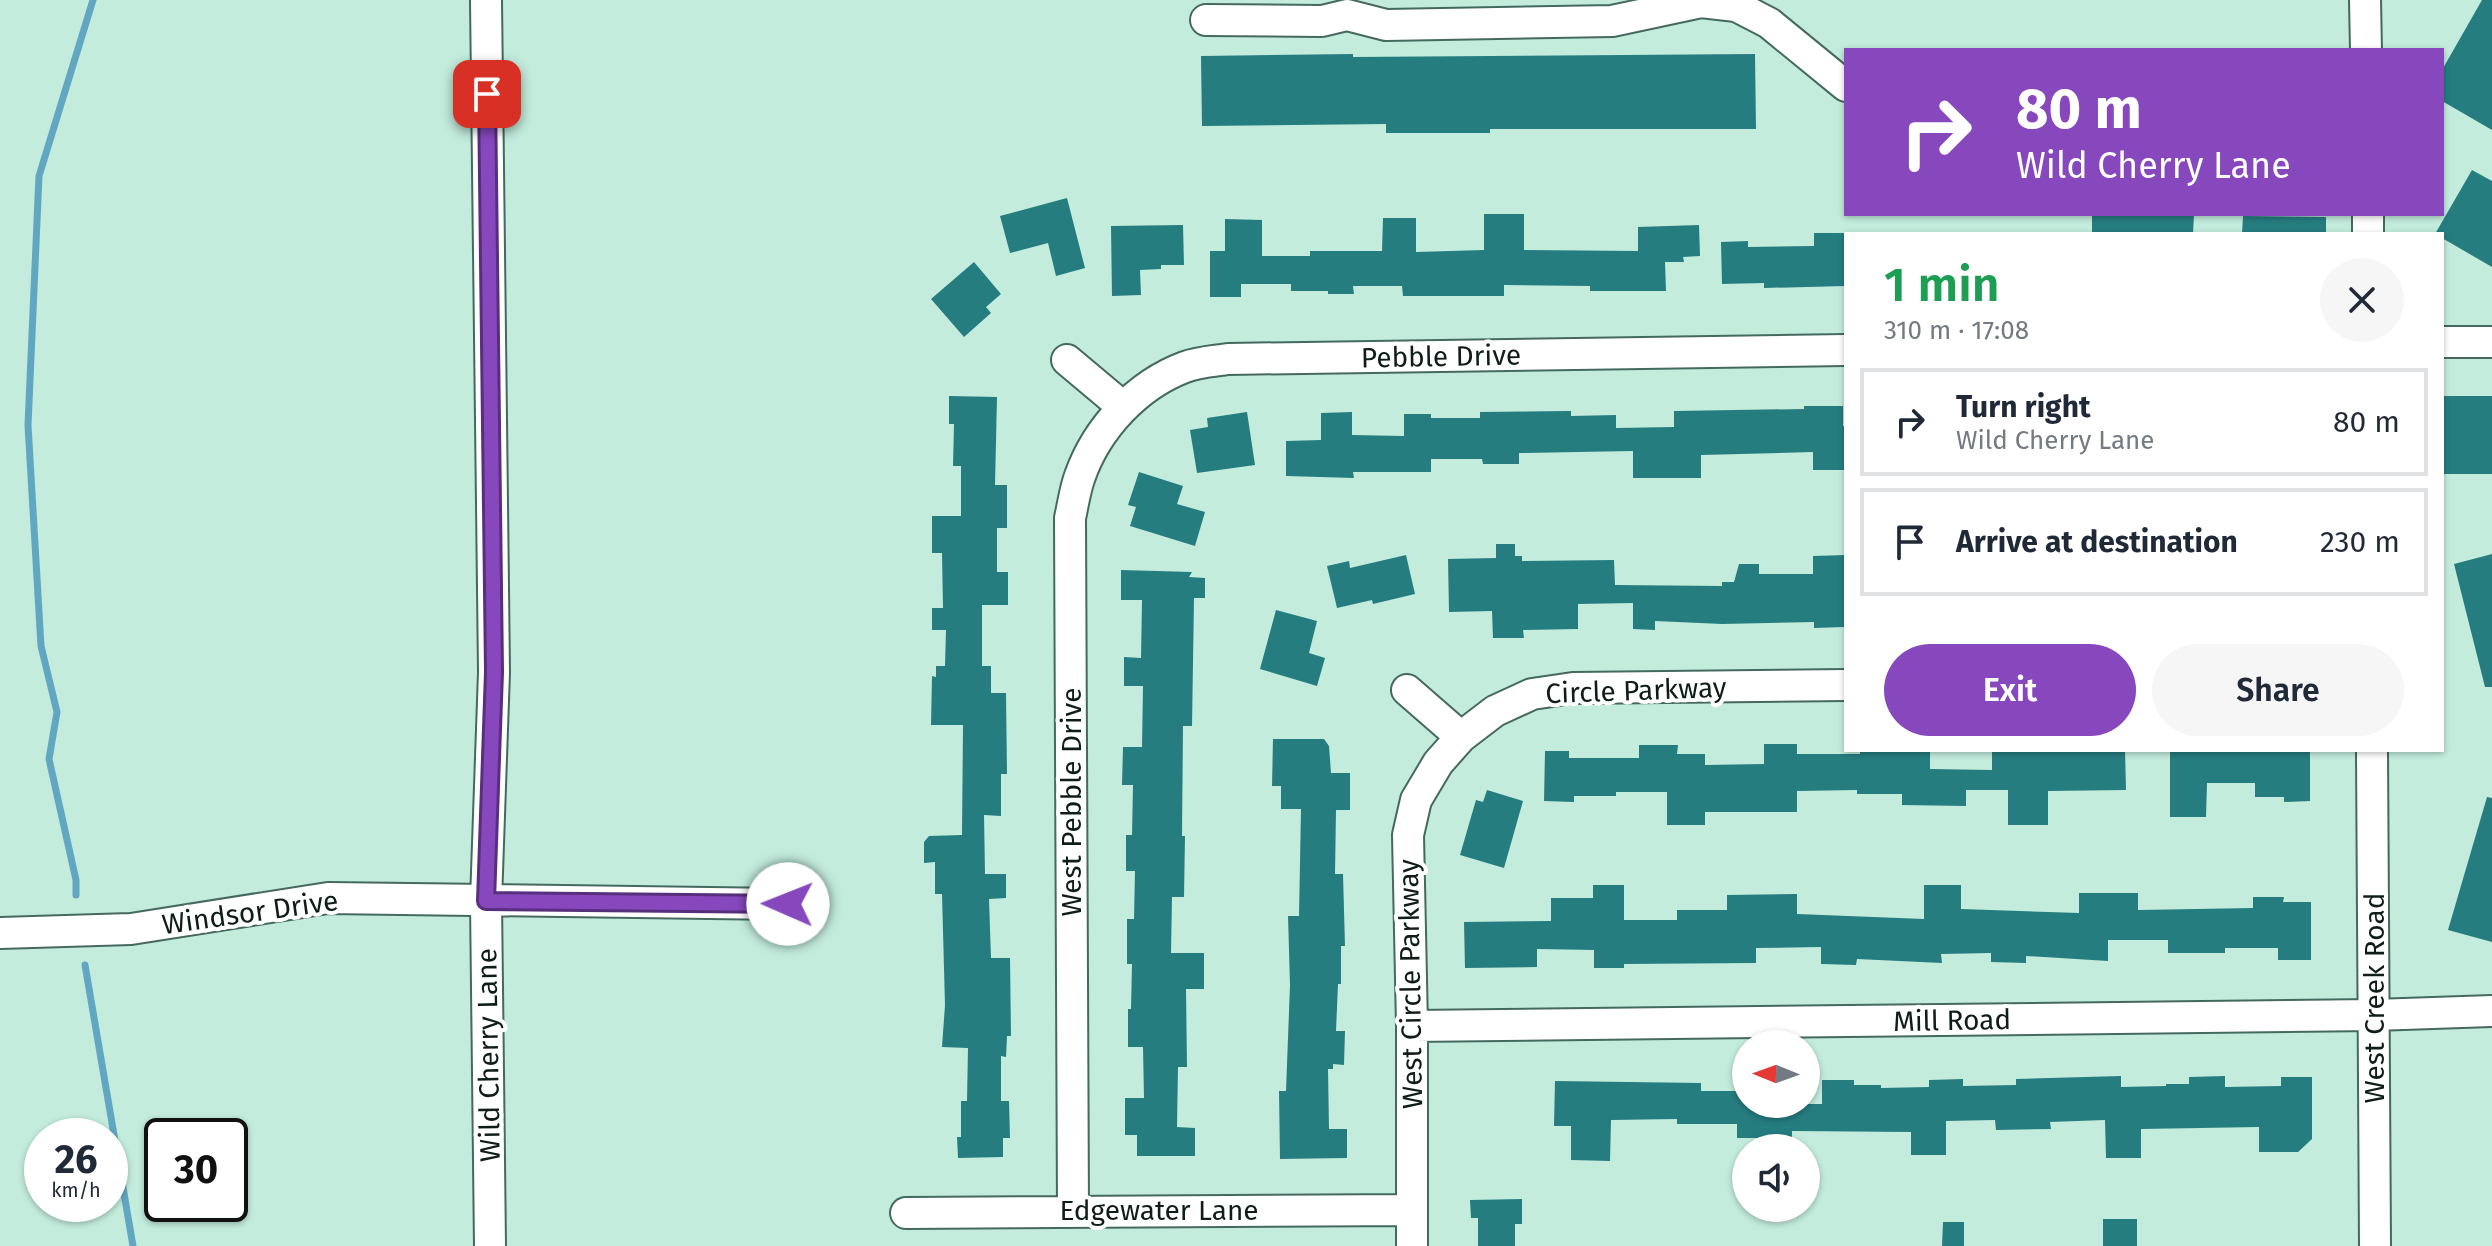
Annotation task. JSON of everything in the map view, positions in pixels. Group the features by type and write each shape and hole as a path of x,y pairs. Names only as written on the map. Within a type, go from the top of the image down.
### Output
{"street":[{"name":"Wild Cherry Lane","path":"486,0 494,672 486,901 490,1246"},
{"path":"2365,0 2366,48"},
{"path":"1206,20 1322,21 1347,8 1386,25 1612,21 1701,2 1736,6 1769,23 1844,84"},
{"path":"2444,342 2492,342"},
{"name":"Pebble Drive","path":"1123,407 1151,384 1187,366 1228,359 1844,350"},
{"path":"1067,360 1123,407"},
{"name":"West Pebble Drive","path":"1073,1210 1070,518 1079,476 1100,435 1123,407"},
{"name":"Circle Parkway","path":"1461,737 1495,711 1532,694 1573,688 1844,685"},
{"path":"1407,690 1461,737"},
{"name":"West Circle Parkway","path":"1412,1246 1408,835 1416,800 1438,763 1461,737"},
{"name":"West Creek Road","path":"2372,752 2375,1246"},
{"name":"Windsor Drive","path":"0,933 131,929 328,898 788,904"},
{"name":"Mill Road","path":"1412,1026 2492,1011"},
{"name":"Edgewater Lane","path":"906,1213 1412,1210"}],"building":[{"path":"2482,0 2492,0 2492,130 2444,102 2444,66"},
{"path":"1353,54 1353,57 1755,54 1756,129 1490,129 1490,133 1386,133 1386,124 1202,126 1201,56"},
{"path":"2472,170 2492,181 2492,267 2444,239 2444,232 2436,232"},
{"path":"1067,198 1085,268 1056,276 1048,243 1010,253 1000,216"},
{"path":"1484,214 1524,214 1524,250 1638,251 1638,227 1699,225 1700,256 1683,257 1684,262 1665,262 1666,291 1590,291 1590,286 1504,285 1504,296 1403,296 1402,286 1353,286 1354,294 1328,294 1328,291 1291,291 1291,284 1241,284 1241,297 1210,297 1210,251 1225,251 1225,219 1262,220 1262,256 1310,256 1310,251 1382,251 1383,218 1416,218 1416,252 1484,250"},
{"path":"2092,216 2194,216 2193,232 2092,232"},
{"path":"2243,216 2326,217 2326,232 2242,232"},
{"path":"1183,225 1184,265 1161,265 1161,269 1140,270 1141,295 1112,296 1111,226"},
{"path":"1814,233 1844,233 1844,286 1764,288 1764,283 1722,284 1721,242 1748,241 1748,247 1814,246"},
{"path":"974,262 1001,294 986,307 991,313 964,337 931,299"},
{"path":"949,396 997,397 995,485 1007,485 1007,528 997,528 997,572 1008,572 1008,605 982,605 982,666 991,666 991,693 1006,693 1007,774 1001,774 1001,816 984,815 985,874 1006,874 1006,898 989,899 991,958 1010,958 1011,1036 1007,1036 1006,1057 1001,1056 1001,1101 1009,1101 1010,1138 1003,1138 1003,1157 958,1158 961,1101 967,1101 968,1048 942,1047 945,1005 942,894 935,894 935,862 924,863 924,842 929,836 962,835 963,725 931,725 932,676 936,677 936,666 945,666 946,630 932,630 932,608 943,608 942,553 932,553 932,516 961,516 961,466 953,466 954,424 949,424"},
{"path":"2444,396 2492,396 2492,474 2444,474"},
{"path":"1804,406 1843,406 1844,470 1813,470 1813,452 1701,455 1701,478 1633,478 1633,451 1519,453 1519,464 1483,464 1482,459 1431,459 1431,472 1353,472 1354,478 1286,476 1286,441 1321,440 1321,413 1352,412 1352,435 1404,436 1404,414 1431,414 1431,418 1480,418 1480,412 1571,411 1571,416 1616,415 1616,428 1674,427 1674,411 1804,409"},
{"path":"1247,412 1255,465 1197,473 1190,430 1208,427 1207,418"},
{"path":"1139,472 1183,486 1177,504 1205,512 1195,546 1130,526 1136,507 1128,505"},
{"path":"1496,544 1515,544 1515,556 1522,556 1522,561 1614,560 1615,585 1722,586 1722,582 1734,582 1739,564 1759,564 1759,574 1813,574 1813,556 1844,555 1844,627 1814,628 1814,622 1722,624 1655,621 1655,630 1633,629 1633,603 1578,604 1578,629 1523,630 1524,638 1493,638 1492,611 1449,612 1448,559 1496,558"},
{"path":"2492,554 2492,687 2485,687 2454,564"},
{"path":"1406,555 1415,594 1373,604 1372,600 1337,608 1327,566 1349,561 1350,568"},
{"path":"1121,570 1192,572 1189,577 1205,578 1205,598 1194,598 1192,726 1183,726 1184,897 1172,897 1171,953 1204,953 1204,989 1186,989 1187,1067 1178,1067 1177,1127 1195,1128 1195,1156 1137,1156 1137,1135 1125,1135 1125,1098 1144,1098 1143,1047 1128,1047 1132,964 1127,964 1127,919 1134,919 1135,871 1126,871 1126,835 1132,835 1133,785 1122,785 1123,747 1142,747 1143,686 1124,686 1124,657 1141,658 1142,600 1121,600"},
{"path":"1276,610 1317,621 1309,653 1325,658 1317,686 1260,669"},
{"path":"1273,739 1324,739 1329,746 1331,773 1350,773 1350,810 1336,810 1335,874 1343,874 1345,946 1341,946 1336,1031 1345,1031 1344,1065 1333,1064 1333,1069 1328,1069 1329,1129 1347,1129 1347,1158 1280,1159 1279,1091 1286,1091 1290,985 1288,916 1299,916 1301,809 1281,809 1281,786 1272,786"},
{"path":"1764,744 1797,744 1797,754 1930,752 1930,769 1992,770 1992,752 2125,752 2126,790 2048,791 2048,825 2008,825 2008,790 1966,790 1966,806 1902,805 1902,794 1857,794 1857,790 1797,791 1797,812 1705,812 1705,825 1667,825 1667,792 1616,792 1616,796 1574,796 1574,802 1544,801 1545,751 1569,751 1569,758 1639,758 1639,745 1678,745 1677,754 1705,754 1705,765 1764,764"},
{"path":"2170,752 2310,752 2310,801 2284,802 2284,797 2255,797 2255,783 2207,783 2206,817 2170,817"},
{"path":"1487,790 1523,801 1504,868 1460,855 1476,800 1483,802"},
{"path":"2487,797 2492,798 2492,942 2448,930"},
{"path":"1593,885 1624,885 1624,920 1677,920 1677,910 1727,910 1727,895 1797,894 1797,914 1924,919 1924,885 1961,885 1961,909 2079,913 2079,893 2138,893 2138,910 2253,908 2253,897 2284,897 2283,902 2311,902 2311,960 2278,960 2278,948 2225,948 2225,953 2168,953 2168,940 2108,940 2108,961 2026,956 2026,963 1991,962 1991,953 1941,954 1942,963 1857,959 1856,965 1821,964 1821,947 1756,948 1756,963 1624,964 1624,968 1594,968 1594,950 1537,949 1537,967 1465,968 1464,922 1551,921 1551,898 1593,898"},
{"path":"2121,1076 2121,1087 2189,1084 2189,1077 2225,1076 2225,1087 2281,1086 2281,1077 2312,1077 2312,1139 2298,1152 2259,1152 2259,1127 2141,1129 2141,1158 2106,1158 2105,1120 2050,1122 2051,1129 1996,1130 1995,1120 1946,1121 1946,1155 1911,1155 1911,1132 1737,1134 1737,1124 1677,1124 1677,1119 1611,1120 1610,1161 1571,1160 1571,1126 1554,1126 1555,1081 1701,1083 1701,1091 1732,1091 1732,1118 1820,1118 1822,1080 1854,1080 1854,1085 1881,1085 1881,1088 1929,1087 1929,1080 1963,1079 1963,1086 2016,1085 2016,1079"},
{"path":"1522,1199 1522,1224 1515,1224 1515,1246 1478,1246 1478,1218 1471,1218 1470,1200"},
{"path":"2103,1219 2137,1219 2137,1246 2103,1246"},
{"path":"1943,1222 1964,1222 1964,1246 1942,1246"}],"waterway":[{"path":"76,895 76,880 49,759 57,712 41,646 28,425 39,176 93,0"},
{"path":"85,965 133,1246"}],"route":[{"path":"487,94 494,672 486,901 788,904"}]}
